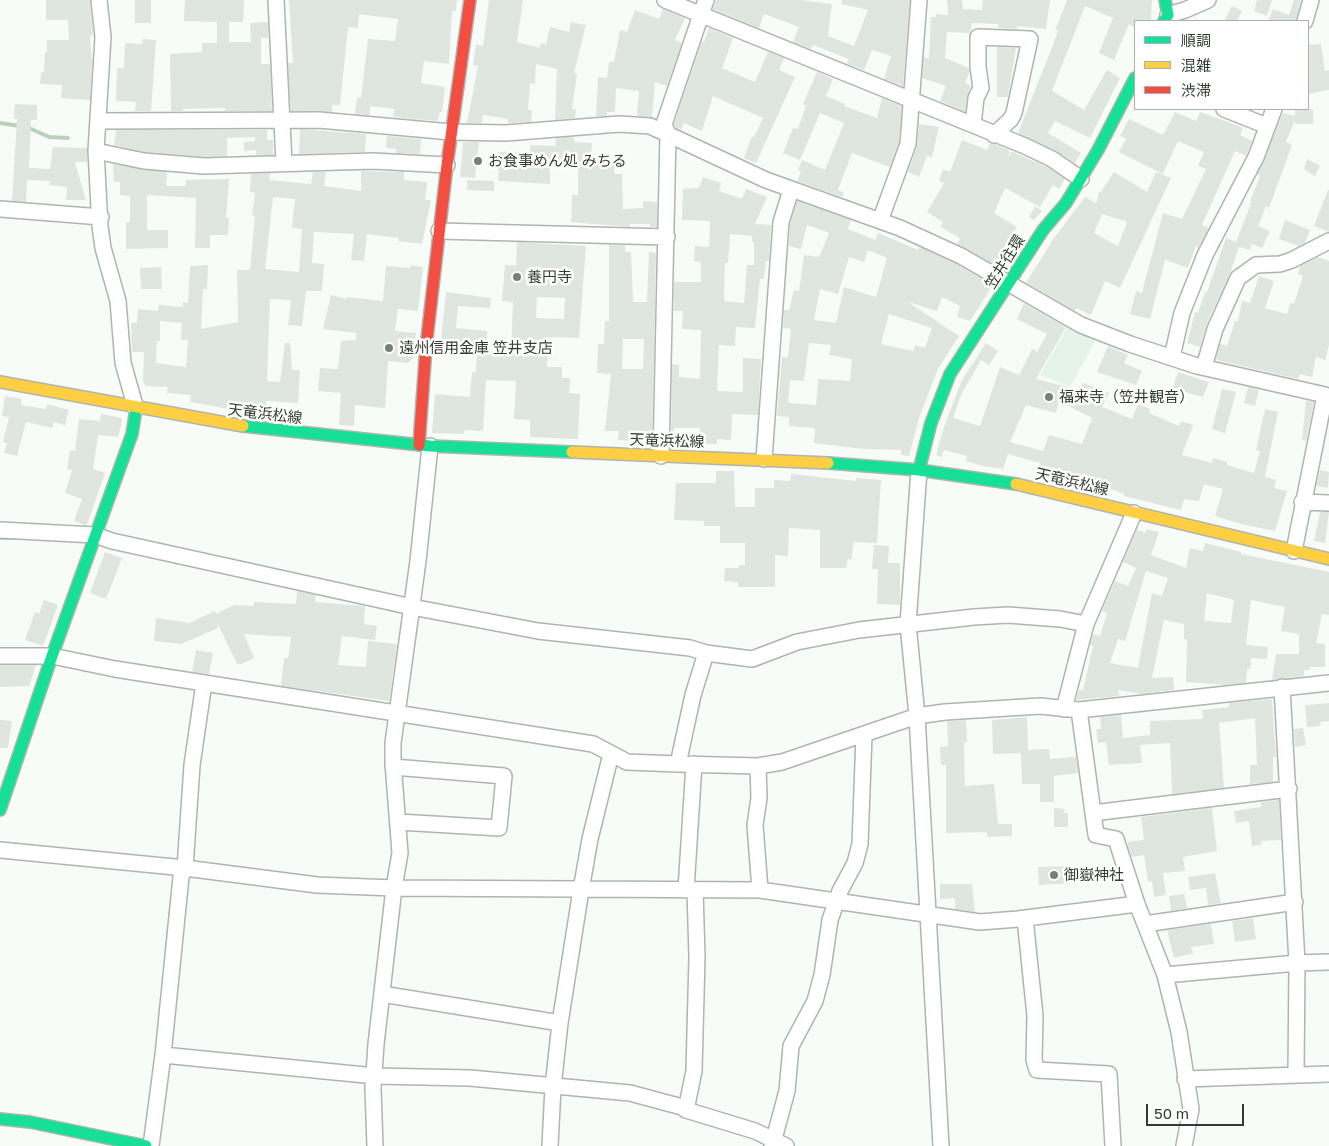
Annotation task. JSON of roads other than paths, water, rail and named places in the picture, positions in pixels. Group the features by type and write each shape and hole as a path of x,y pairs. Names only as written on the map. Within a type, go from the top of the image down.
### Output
{"main road":[{"path":"424,445 426,347 451,132 470,0"},
{"name":"笠井往環","path":"919,470 932,423 950,374 1010,284 1043,230 1066,203 1098,150 1134,80"},
{"name":"天竜浜松線","path":"0,382 79,396 136,409 225,424 340,438 424,445 764,459 919,470 1020,485 1329,559"},
{"path":"0,810 52,656 132,434 136,409"},
{"path":"0,1119 30,1122 146,1146"}],"street":[{"path":"99,0 103,37 96,151 103,248 118,301 123,362 136,409"},
{"path":"276,0 284,163"},
{"path":"665,0 1025,146 1052,159 1081,179"},
{"path":"661,456 668,134 664,124 706,0"},
{"path":"880,221 906,150 912,100 919,0"},
{"path":"1166,12 1185,10 1208,0"},
{"path":"1305,20 1311,0"},
{"path":"973,125 976,98 981,88 978,67 978,37 1030,39 1014,113 1011,119 994,135"},
{"path":"1227,110 1267,126"},
{"path":"1172,357 1182,314 1205,255 1256,156 1274,110"},
{"path":"99,121 283,120 343,122 451,132 506,133 619,124 650,126 791,190 880,221 960,256 1081,325 1204,367 1327,397 1302,502 1294,551"},
{"path":"96,151 144,161 175,164 229,166 373,161 447,164"},
{"path":"764,459 781,222 791,190"},
{"path":"0,209 101,217"},
{"path":"439,231 667,237"},
{"path":"1204,367 1215,329 1238,278 1256,265 1280,264 1329,241"},
{"path":"375,1146 374,1076 394,888 400,853 399,822 393,767 396,713 412,607 424,445"},
{"path":"919,470 908,624 917,716 941,1146"},
{"path":"1302,502 1329,503"},
{"path":"1134,513 1086,624 1071,709 1096,835 1116,839 1137,904 1165,975 1179,1032 1191,1109 1184,1146"},
{"path":"0,530 95,535 112,541 412,607 538,631 690,648 706,653 752,659 797,642 859,630 908,624 1008,615 1060,619 1086,624"},
{"path":"678,764 693,695 706,653"},
{"path":"0,656 52,656 115,669 593,744 627,762 758,766 782,762 917,716 1032,706 1071,709 1329,683"},
{"path":"151,1146 163,1055 181,877 185,868 192,765 204,683"},
{"path":"1282,687 1295,902 1297,963 1296,1074"},
{"path":"163,1055 374,1076 470,1078 630,1093 682,1107 686,1110 755,1131 777,1144 787,1091 791,1046 815,1001 822,975 830,920 835,902 855,863 860,844 864,735"},
{"path":"550,1146 553,1087 560,1023 590,839 611,754"},
{"path":"686,1110 694,1061 697,966 690,890 694,764"},
{"path":"758,766 759,798 755,825 760,890"},
{"path":"393,767 504,776 499,828 399,822"},
{"path":"1093,813 1289,790"},
{"path":"0,850 185,868 317,885 394,888 760,890 980,922 1137,904"},
{"path":"1145,924 1295,902"},
{"path":"1025,918 1035,1016 1034,1060 1037,1070 1109,1074 1113,1146"},
{"path":"1165,975 1297,963 1329,962"},
{"path":"382,994 560,1023"},
{"path":"1185,1079 1329,1074"}],"waterway":[{"path":"0,123 20,126"},
{"path":"27,127 49,137 68,138"},
{"path":"0,538 16,538"}],"place":[{"name":"お食事めん処 みちる","path":"478,161"},
{"name":"養円寺","path":"517,277"},
{"name":"遠州信用金庫 笠井支店","path":"389,348"},
{"name":"福来寺（笠井観音）","path":"1049,397"},
{"name":"御嶽神社","path":"1054,875"}]}
